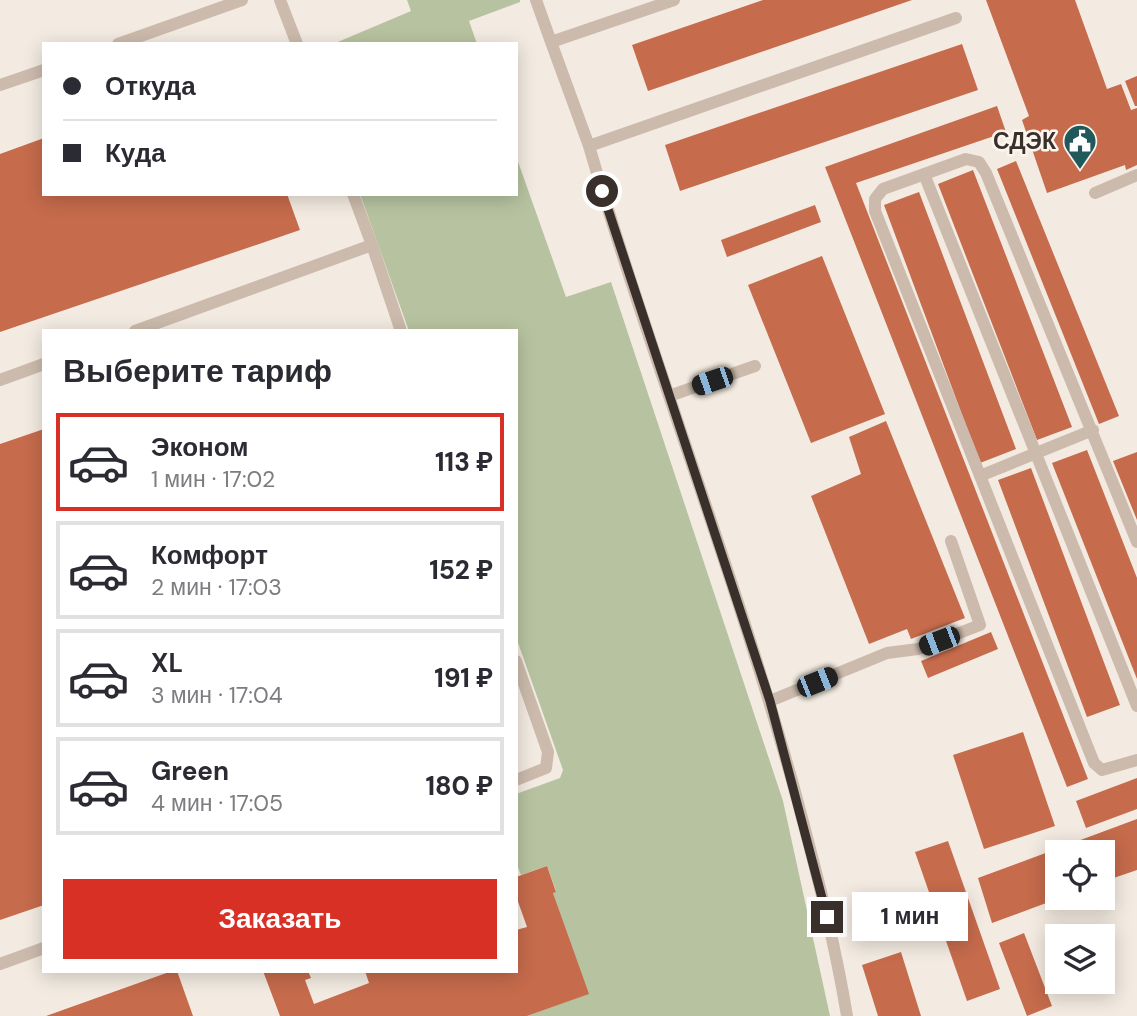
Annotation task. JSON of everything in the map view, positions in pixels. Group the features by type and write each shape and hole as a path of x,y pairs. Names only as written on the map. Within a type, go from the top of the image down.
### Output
{"lane":[{"path":"124,42 242,0"},
{"path":"281,0 296,42"},
{"path":"536,0 589,146 770,701 822,894 847,1016"},
{"path":"551,42 674,0"},
{"path":"589,146 956,18"},
{"path":"0,85 42,71"},
{"path":"1137,542 1093,430 986,173 979,162 967,159 883,189 875,199 875,211 1094,763 1102,770 1137,760"},
{"path":"924,174 1137,706"},
{"path":"1095,193 1137,176"},
{"path":"354,196 400,329"},
{"path":"141,329 372,245"},
{"path":"0,380 42,365"},
{"path":"669,396 755,366"},
{"path":"980,476 1093,430"},
{"path":"770,701 887,653 918,649 980,625 951,541"},
{"path":"518,667 548,752 546,768 518,779"},
{"path":"0,964 42,949"}],"green space":[{"path":"407,0 520,0 469,21 476,42 338,42 411,11"},
{"path":"518,162 566,297 611,282 783,801 830,1016 527,1016 588,994 553,893 556,891 547,866 521,875 518,867 518,793 560,778 563,770 518,643 518,329 408,329 361,196 518,196"}],"building":[{"path":"763,0 912,0 648,91 632,45"},
{"path":"986,0 1075,0 1107,89 1121,84 1131,110 1137,108 1137,165 1126,170 1125,165 1047,193 1022,120 1029,116"},
{"path":"962,44 978,90 680,191 665,145"},
{"path":"1137,76 1137,106 1135,106 1125,81"},
{"path":"997,106 1006,132 856,183 1088,779 1067,787 825,167"},
{"path":"42,139 42,196 288,196 300,230 0,332 0,154"},
{"path":"1016,161 1119,416 1099,424 997,169"},
{"path":"973,170 1072,427 1037,440 938,184"},
{"path":"919,192 1016,449 980,463 884,205"},
{"path":"815,205 821,222 727,257 721,240"},
{"path":"822,256 885,414 811,443 748,285"},
{"path":"886,421 965,618 911,639 907,629 869,644 811,496 861,474 849,437"},
{"path":"42,430 42,906 0,920 0,444"},
{"path":"1087,450 1137,578 1137,679 1052,463"},
{"path":"1137,452 1137,520 1113,461"},
{"path":"1031,468 1120,705 1087,717 998,480"},
{"path":"991,632 998,649 928,678 921,661"},
{"path":"1023,732 1055,826 984,849 953,755"},
{"path":"1137,778 1137,809 1086,828 1076,801"},
{"path":"1137,819 1137,870 1115,878 1115,840 1080,840"},
{"path":"948,841 1000,989 967,1001 915,852"},
{"path":"1045,853 1045,903 992,923 978,878"},
{"path":"547,866 556,892 553,893 589,994 527,1016 280,1016 264,973 309,973 311,978 305,980 314,1004 369,983 366,973 518,973 518,929 527,927 518,902 518,876"},
{"path":"1024,933 1045,994 1052,1006 1027,1016 999,943"},
{"path":"901,952 921,1016 878,1016 862,965"},
{"path":"166,973 178,973 193,1016 46,1016"}],"place":[{"name":"СДЭК","path":"1080,171"}],"route":[{"path":"602,191 770,701 827,917"}]}
